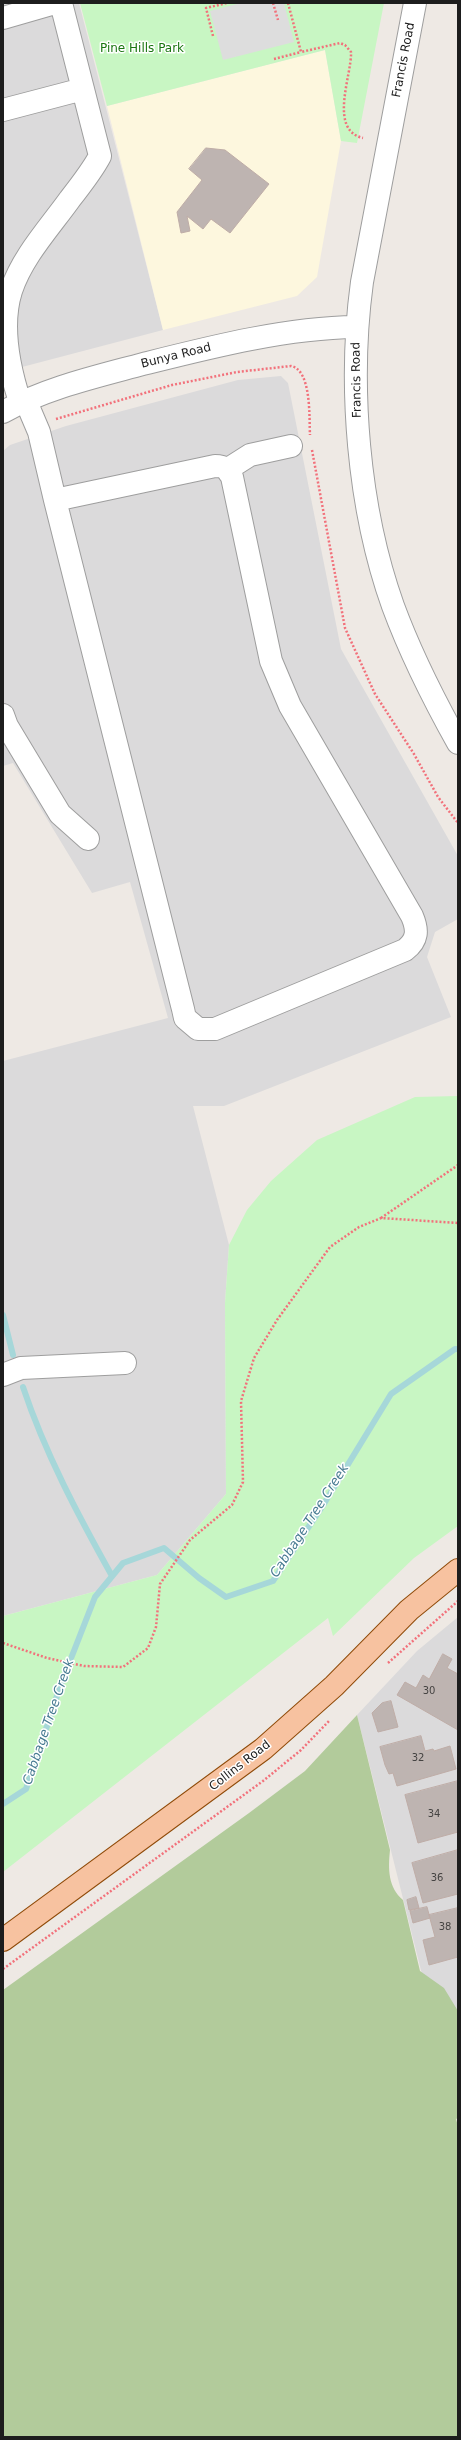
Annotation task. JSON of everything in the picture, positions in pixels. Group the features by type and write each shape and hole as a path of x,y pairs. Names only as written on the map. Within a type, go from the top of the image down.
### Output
{"main road":[{"name":"Collins Road","path":"3,1940 263,1749 315,1704 408,1610 458,1570"}],"street":[{"path":"3,18 55,3"},
{"path":"55,500 215,466 222,466 228,469 232,477 270,662 277,680 412,916 416,932 412,945 405,950 215,1029 198,1030 185,1018 36,425 16,405 14,383 6,341 6,319 11,291 25,262 100,156 61,3"},
{"name":"Francis Road","path":"415,3 362,282 356,327 356,404 363,478 377,550 393,606 439,710 458,743"},
{"path":"3,110 83,89"},
{"name":"Bunya Road","path":"16,405 121,370 213,347 325,328 356,327"},
{"path":"228,469 250,455 290,446"},
{"path":"3,715 7,726 60,814 88,839"},
{"path":"3,1375 21,1368 125,1363"}],"path":[{"path":"213,36 206,8 227,3"},
{"path":"273,3 278,20"},
{"path":"288,3 301,52"},
{"path":"274,59 340,43 349,48 351,57 344,116 351,132 363,138"},
{"path":"36,425 172,385 237,372 291,366 297,370 306,382 310,443 328,527 345,628 375,694 414,754 438,797 458,823"},
{"path":"3,1643 47,1658 84,1666 123,1668 148,1648 156,1627 160,1584 190,1540 232,1505 243,1482 241,1401 254,1358 277,1320 330,1247 359,1227 381,1218 458,1165"},
{"path":"381,1218 458,1223"},
{"path":"384,1668 458,1601"},
{"path":"3,1969 263,1781 301,1750 333,1717"}],"shaded area":[{"path":"3,3 79,3 163,330 3,372"},
{"path":"241,3 284,3 294,42 223,60 210,11"},
{"path":"325,50 341,141 317,277 297,296 163,330 107,106"},
{"path":"281,376 288,383 341,649 458,856 458,919 435,932 427,957 451,1017 224,1106 193,1106 229,1245 225,1303 226,1494 157,1575 3,1616 3,1061 168,1018 130,882 92,893 13,763 3,766 3,451 10,445 66,426 238,380"},
{"path":"458,1617 458,2118 357,1715 417,1651"}],"green space":[{"name":"Pine Hills Park","path":"80,3 384,3 357,143 341,141 325,50 107,106"},
{"path":"458,1096 458,1526 414,1558 333,1636 328,1618 3,1872 3,1616 157,1575 226,1494 225,1303 229,1245 247,1210 271,1181 317,1140 415,1097"},
{"path":"357,1715 390,1850 390,1877 394,1889 403,1900 420,1971 444,1988 458,2011 458,2118 456,2119 458,2126 458,2437 3,2437 3,1990 305,1771"}],"building":[{"path":"206,148 225,150 269,184 230,233 211,219 203,229 187,216 190,231 181,233 177,212 202,180 189,169"},
{"path":"443,1654 452,1659 447,1668 458,1674 458,1730 397,1695 405,1682 416,1688 423,1675 429,1679"},
{"path":"391,1701 398,1727 378,1732 372,1713 382,1703"},
{"path":"421,1736 425,1751 433,1749 434,1751 450,1746 456,1769 397,1786 393,1773 389,1774 385,1765 380,1747"},
{"path":"458,1781 458,1832 418,1843 405,1795"},
{"path":"458,1850 458,1894 423,1903 412,1863"},
{"path":"416,1897 419,1908 409,1910 407,1900"},
{"path":"427,1907 430,1918 413,1923 410,1911"},
{"path":"458,1908 458,1957 429,1965 423,1940 435,1937 429,1915"}],"waterway":[{"path":"3,1315 13,1355"},
{"name":"Cabbage Tree Creek","path":"3,1804 26,1789 61,1684 95,1597 123,1563 164,1548 199,1578 226,1597 273,1581 325,1502 391,1394 455,1349 458,1349"},
{"path":"23,1387 41,1436 52,1460 112,1576"}]}
